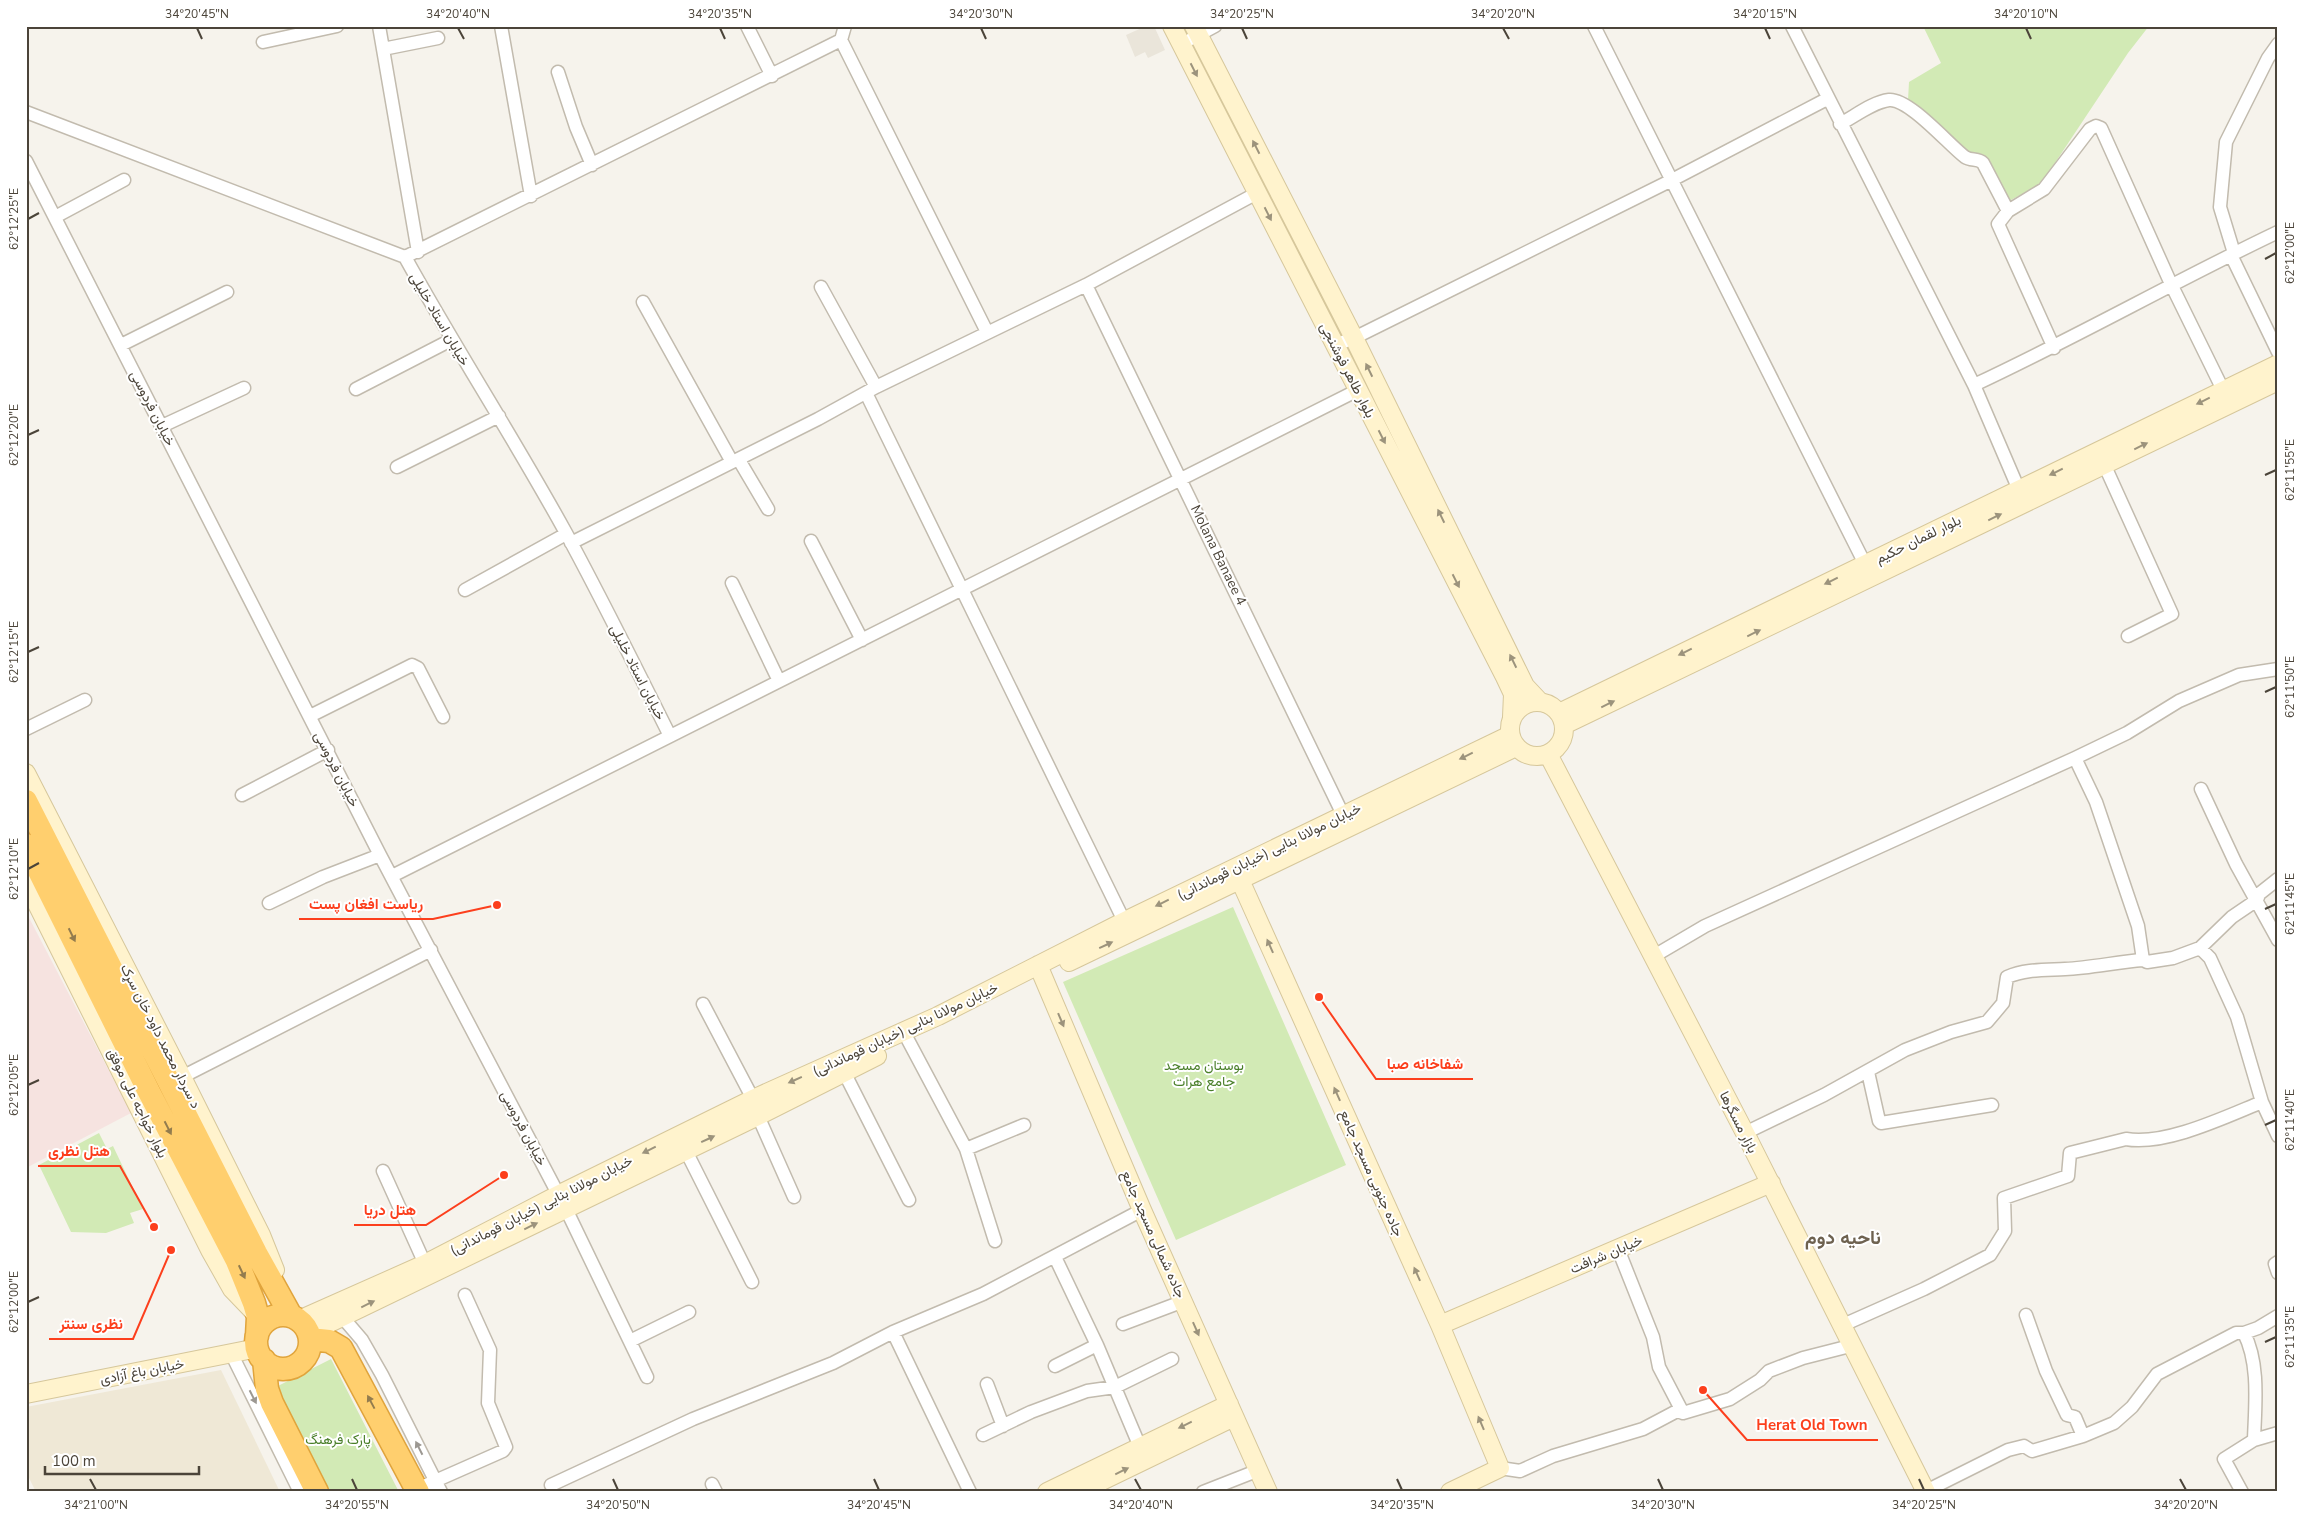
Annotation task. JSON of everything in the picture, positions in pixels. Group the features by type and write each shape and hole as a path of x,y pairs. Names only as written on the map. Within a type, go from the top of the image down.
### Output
{"highway":[{"name":"د سردار محمد داود خان سړک","path":"26,801 55,898 176,1080 256,1253 299,1322"},
{"name":"د سردار محمد داود خان سړک","path":"26,845 55,898 149,1092 250,1289 266,1382 272,1403 317,1492"},
{"path":"299,1322 308,1353 298,1364 284,1369 277,1368 259,1340 264,1323 276,1316 299,1322 341,1348 428,1488"}],"street":[{"path":"263,42 337,26"},
{"path":"379,26 418,252"},
{"path":"500,26 531,196"},
{"path":"747,26 772,76"},
{"path":"845,26 841,40 987,332"},
{"name":"بلوار طاهر فوشنجی","path":"1172,26 1514,694 1512,717"},
{"path":"1182,45 1197,30 1216,26"},
{"path":"1594,26 1670,181 1868,571"},
{"path":"1792,26 1827,99 1974,385 2019,490"},
{"name":"بلوار طاهر فوشنجی","path":"1197,30 1354,338 1525,686 1540,702"},
{"path":"383,49 438,38"},
{"path":"405,258 841,40"},
{"path":"2278,44 2268,58 2226,142 2220,207 2232,254 2278,352"},
{"path":"558,72 592,166"},
{"path":"1335,345 1354,338 1670,181 1827,99"},
{"path":"1840,124 1878,104 1890,100 1900,103 1940,132 1966,158 1983,162 2008,211"},
{"name":"خیابان استاد خلیلی","path":"26,112 405,258 451,340 499,416 569,538 670,736"},
{"path":"2054,348 1998,224 2008,211 2044,189 2090,128 2096,126 2101,128 2171,284 2227,397"},
{"name":"خیابان فردوسی","path":"26,161 380,855 562,1202 647,1377"},
{"path":"55,217 124,180"},
{"path":"465,590 569,538 735,461 871,390 1086,285 1257,193"},
{"path":"1974,385 2054,348 2171,284 2278,232"},
{"name":"Molana Banaee 4","path":"1086,285 1347,821"},
{"path":"821,287 871,390 961,590 1127,928"},
{"path":"120,345 227,292"},
{"path":"643,302 735,461 768,509"},
{"path":"356,389 451,340"},
{"name":"بلوار لقمان حکیم","path":"1561,719 1868,571 2104,464 2227,397 2278,364"},
{"name":"بلوار لقمان حکیم","path":"1868,571 2019,490 2227,397 2278,381"},
{"path":"162,426 244,388"},
{"path":"392,876 1358,390"},
{"path":"397,467 499,416"},
{"path":"2104,464 2172,614 2128,636"},
{"path":"810,541 862,640"},
{"path":"732,583 779,681"},
{"path":"310,716 412,665 418,668 442,717"},
{"path":"1654,956 1705,926 2127,733 2179,701 2239,675 2278,669"},
{"path":"26,729 85,700"},
{"path":"1540,702 1547,704 1561,719 1561,742 1548,754 1531,756 1513,741 1512,717 1527,703 1540,702"},
{"name":"خیابان مولانا بنایی (خیابان قوماندانی)","path":"299,1322 336,1311 756,1107 938,1016 1040,970 1513,741"},
{"path":"242,795 328,750"},
{"name":"بازار مسگرها","path":"1548,754 1771,1183 1926,1491"},
{"path":"2075,758 2096,802 2138,926 2143,960"},
{"name":"د سردار محمد داود خان سړک","path":"26,773 176,1080"},
{"path":"2201,789 2236,864 2278,940"},
{"name":"خیابان مولانا بنایی (خیابان قوماندانی)","path":"1127,928 1240,880 1347,821"},
{"path":"269,903 323,877 380,855"},
{"path":"1745,1133 1868,1072 1870,1069 1905,1050 1950,1032 1987,1022 2003,1002 2007,977 2013,974 2040,969 2066,969 2143,960 2147,962 2173,958 2200,948 2232,917 2257,900 2259,894 2278,879"},
{"name":"جاده جنوبی مسجد جامع","path":"1240,880 1440,1325 1500,1468"},
{"path":"26,882 55,898"},
{"path":"2200,948 2210,958 2236,1017 2262,1102 2273,1113 2278,1136"},
{"path":"176,1080 431,950"},
{"name":"خیابان مولانا بنایی (خیابان قوماندانی)","path":"336,1311 425,1264 686,1149 756,1107 844,1072 1040,970"},
{"name":"جاده شمالی مسجد جامع","path":"1040,970 1142,1210 1184,1300 1268,1492"},
{"path":"703,1004 756,1107 794,1197"},
{"path":"908,1040 966,1149 995,1241"},
{"path":"844,1072 909,1200"},
{"path":"1868,1072 1879,1121 1882,1122 1992,1104"},
{"path":"1843,1325 1924,1289 1990,1255 2005,1231 2004,1198 2068,1176 2070,1153 2126,1139 2135,1141 2167,1137 2191,1130 2262,1102"},
{"path":"966,1149 1024,1125"},
{"path":"686,1149 752,1282"},
{"path":"383,1171 425,1264"},
{"name":"خیابان شرافت","path":"1440,1325 1771,1183"},
{"path":"552,1485 693,1419 833,1363 893,1332 983,1294 1142,1210"},
{"path":"1618,1249 1653,1337 1659,1367 1683,1413"},
{"path":"1055,1257 1098,1345 1140,1447"},
{"path":"2278,1262 2275,1264 2278,1273"},
{"path":"336,1311 362,1340 382,1375 428,1488 503,1451 506,1446 488,1403 490,1350 465,1295"},
{"path":"1123,1324 1184,1300"},
{"path":"630,1341 689,1312"},
{"path":"2026,1315 2046,1371 2068,1415 2075,1417 2083,1436"},
{"path":"1926,1491 2008,1450 2024,1446 2032,1451 2083,1436 2114,1423 2132,1407 2158,1374 2236,1333 2258,1328 2278,1316"},
{"path":"893,1332 970,1492"},
{"path":"2244,1332 2250,1344 2254,1368 2254,1440"},
{"name":"خیابان باغ آزادی","path":"26,1394 231,1353 259,1340"},
{"path":"1055,1366 1098,1345"},
{"path":"1450,1492 1500,1468 1520,1471 1553,1456 1643,1429 1677,1411 1683,1413 1730,1398 1760,1380 1769,1371 1803,1358 1854,1345"},
{"path":"231,1353 300,1492"},
{"path":"983,1435 1087,1391 1115,1387 1172,1359"},
{"path":"987,1384 1003,1426"},
{"path":"1047,1492 1140,1447 1232,1410"},
{"path":"1078,1492 1232,1410"},
{"path":"2242,1492 2224,1459 2254,1440 2278,1433"},
{"path":"1204,1492 1258,1470"}],"shaded area":[{"path":"1146,26 1154,26 1165,50 1148,58 1145,52 1135,57 1126,35"},
{"path":"26,912 131,1113 26,1168"},
{"path":"221,1370 280,1492 36,1492 26,1472 26,1407"}],"green space":[{"path":"1923,26 2149,26 2128,53 2041,184 2009,201 1984,155 1970,153 1908,100 1909,82 1941,63"},
{"name":"بوستان مسجد جامع هرات","path":"1233,907 1346,1165 1176,1240 1063,982"},
{"path":"99,1133 107,1149 113,1146 143,1209 130,1213 134,1223 106,1233 71,1232 39,1165"},
{"name":"پارک فرهنگ","path":"331,1359 399,1492 330,1492 276,1387"}],"place":[{"name":"ریاست افغان پست","path":"497,905"},
{"name":"شفاخانه صبا","path":"1319,997"},
{"name":"هتل دریا","path":"504,1175"},
{"name":"هتل نظری","path":"154,1227"},
{"name":"نظری سنتر","path":"171,1250"},
{"name":"Herat Old Town","path":"1703,1390"}],"district":[{"name":"ناحیه دوم","path":"1843,1237"}]}
